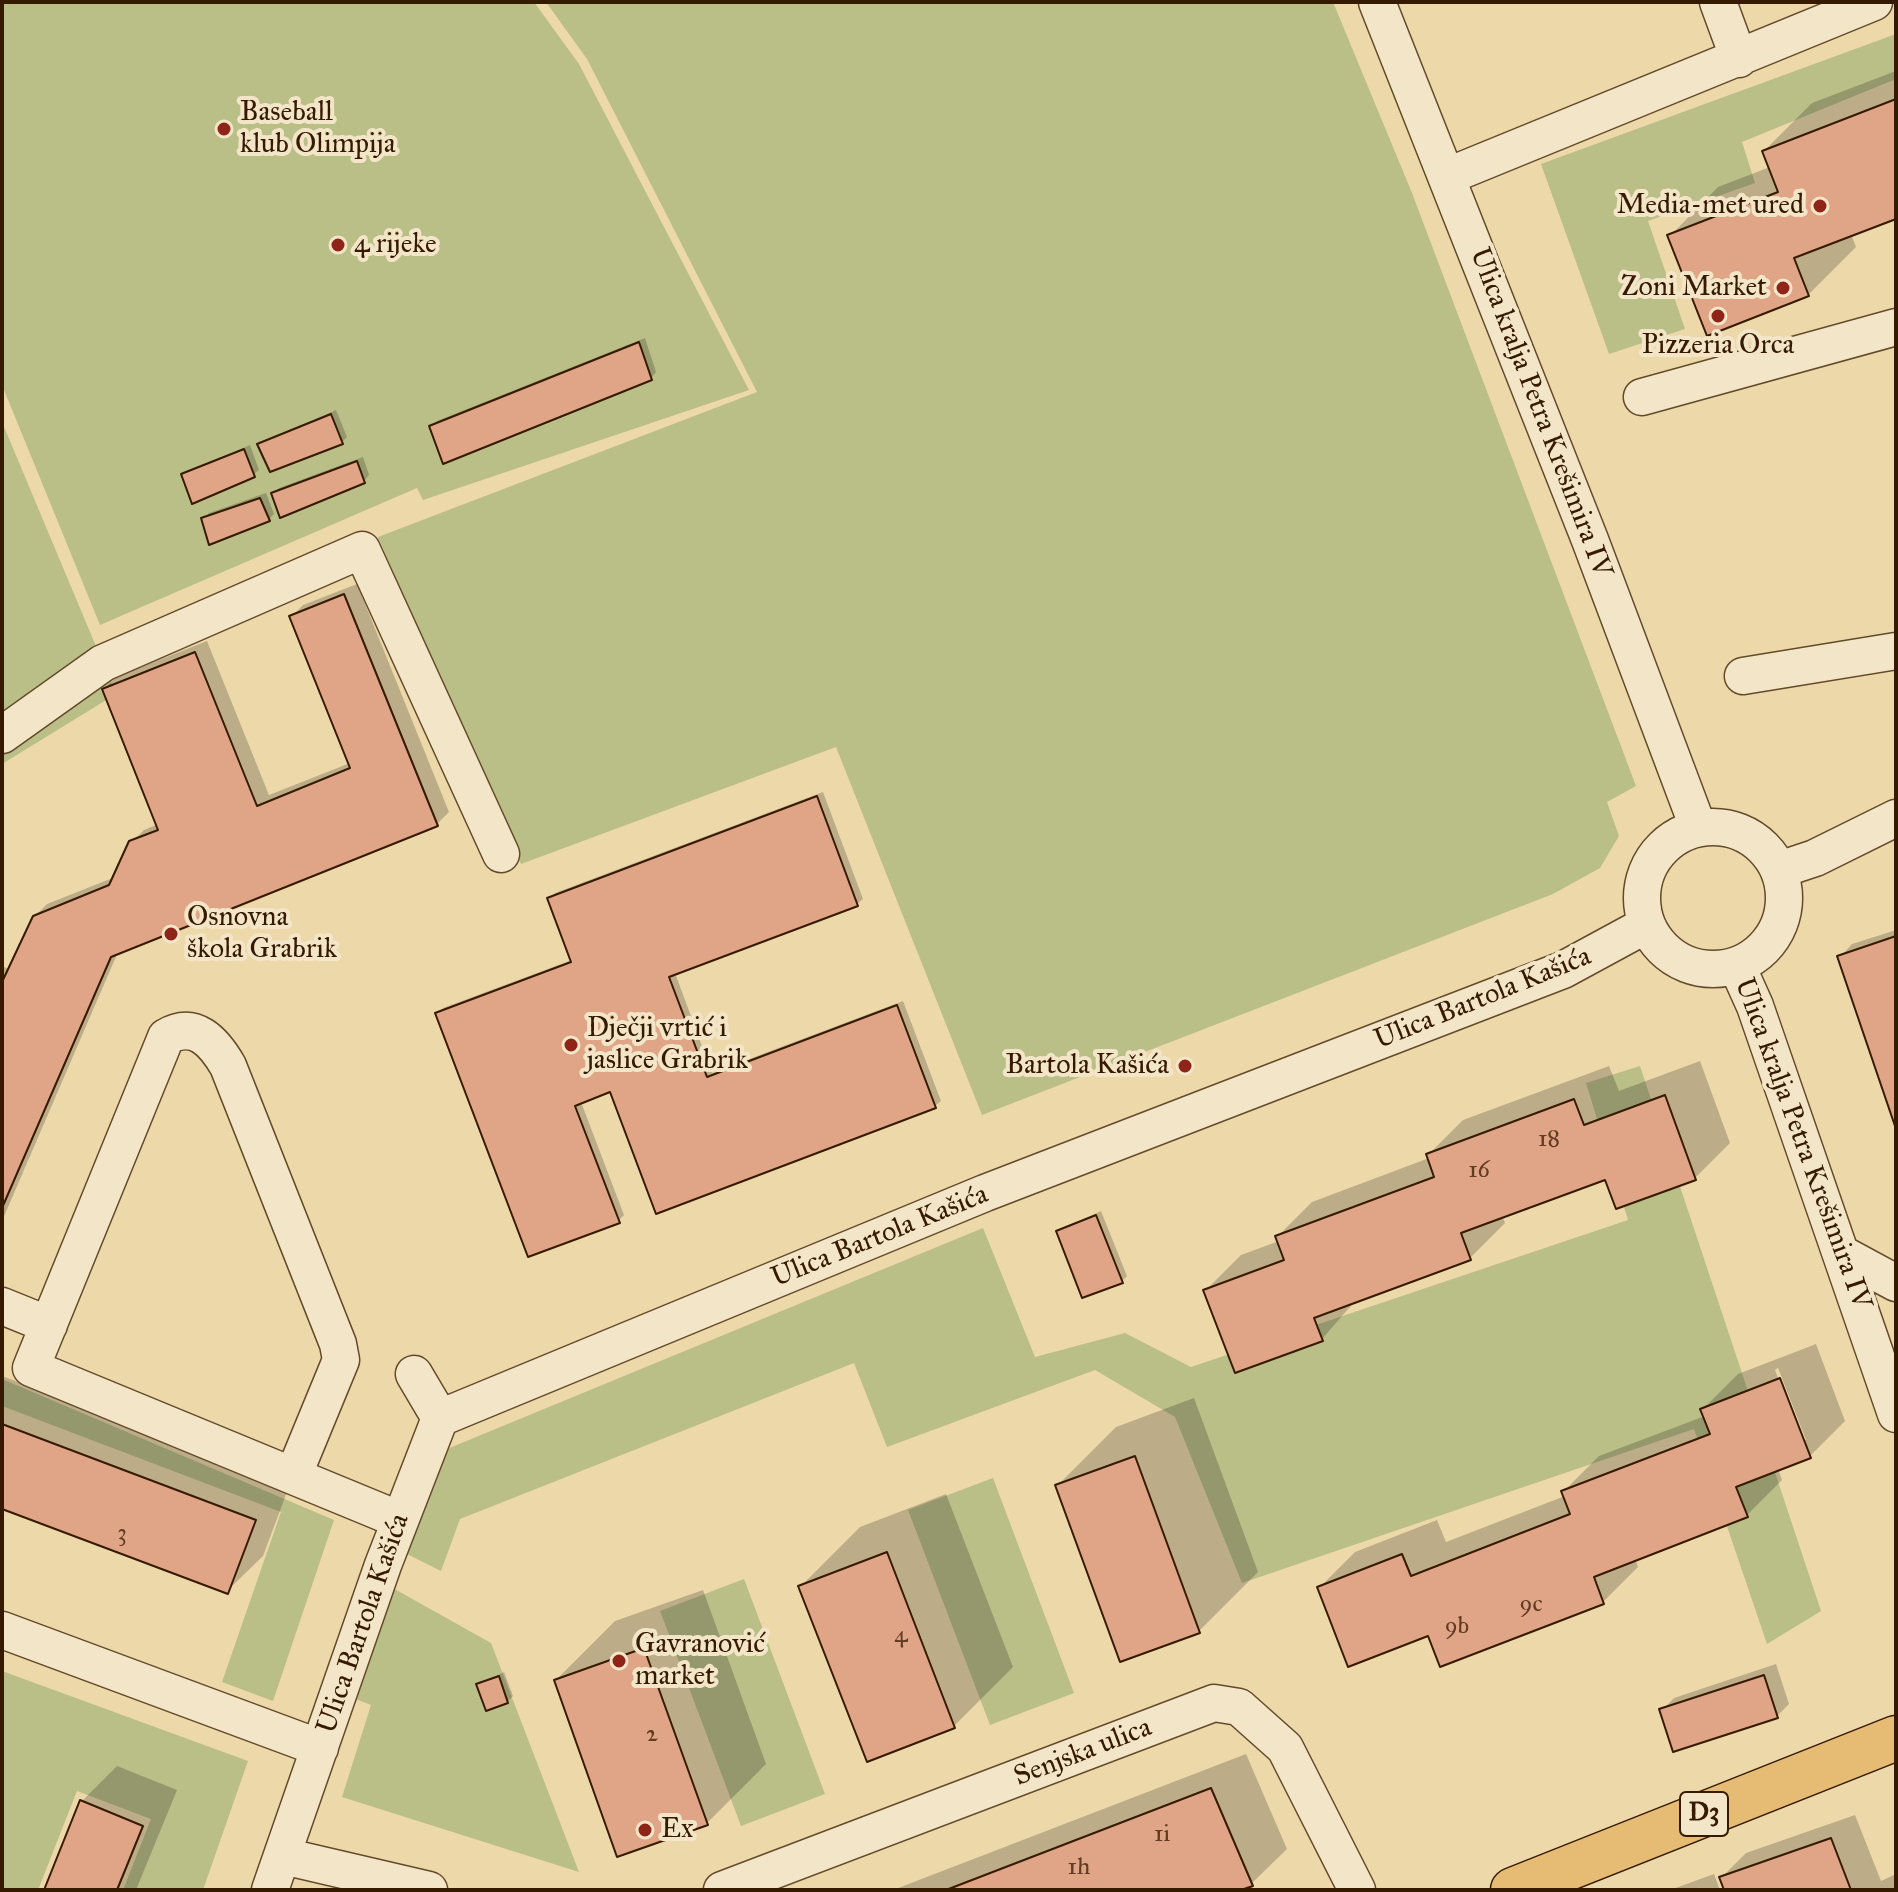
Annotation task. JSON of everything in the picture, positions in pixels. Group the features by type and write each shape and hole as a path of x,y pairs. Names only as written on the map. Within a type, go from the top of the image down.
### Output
{"main road":[{"name":"D3","path":"1513,1890 1896,1738"}],"street":[{"name":"Ulica kralja Petra Krešimira IV","path":"1377,2 1448,176 1698,827"},
{"path":"1718,2 1739,59"},
{"path":"1448,176 1874,2"},
{"path":"1642,397 1896,327"},
{"path":"2,735 103,663 362,550 501,854"},
{"path":"1743,676 1896,651"},
{"path":"1779,870 1815,858 1896,818"},
{"path":"1722,826 1746,834 1765,849 1779,870 1784,893 1778,927 1757,954 1737,966 1715,970 1694,967 1674,958 1657,944 1646,925 1641,905 1642,884 1649,864 1670,841 1698,827 1722,826"},
{"name":"Ulica Bartola Kašića","path":"270,1890 400,1520 440,1418 985,1193 1563,970 1646,925"},
{"name":"Ulica kralja Petra Krešimira IV","path":"1737,966 1755,1006 1844,1255 1890,1369 1896,1414"},
{"path":"294,1474 341,1360 338,1344 228,1066 214,1042 194,1031 175,1032 166,1037 49,1325 17,1362 400,1520"},
{"path":"1844,1255 1896,1283"},
{"path":"2,1306 49,1325"},
{"path":"414,1374 440,1418"},
{"name":"Ulica Bartola Kašića","path":"2,1630 320,1748"},
{"name":"Senjska ulica","path":"722,1890 1214,1703 1239,1707 1285,1748 1357,1890"},
{"path":"283,1856 429,1890"}],"green space":[{"name":"4 rijeke","path":"2,2 534,2 579,64 749,390 423,500 417,488 100,625 2,385"},
{"path":"546,2 1333,2 1412,193 1636,786 1607,802 1619,836 1600,868 1553,894 982,1115 836,747 521,864 378,537 757,392 587,59"},
{"path":"1896,34 1896,79 1742,142 1755,183 1648,221 1685,329 1609,354 1541,164"},
{"path":"2,422 116,694 2,764"},
{"path":"1640,1066 1821,1611 1767,1644 1694,1429 1242,1583 1175,1417 1095,1370 887,1447 854,1363 460,1519 441,1571 405,1553 447,1449 983,1228 1035,1357 1125,1333 1191,1367 1628,1220 1586,1083"},
{"path":"2,1379 334,1520 273,1701 222,1682 281,1512 2,1406"},
{"path":"993,1478 1074,1693 990,1725 908,1510"},
{"path":"744,1579 825,1794 741,1826 660,1611"},
{"path":"391,1587 491,1643 579,1872 342,1797 371,1705 356,1699"},
{"path":"2,1671 248,1761 203,1890 123,1890 151,1819 77,1791 38,1890 2,1890"}],"building":[{"name":"Media-met ured","path":"1896,99 1896,219 1794,258 1809,296 1707,336 1667,235 1778,192 1762,151"},
{"path":"639,342 652,380 443,464 429,426"},
{"path":"331,414 343,444 270,472 257,444"},
{"path":"244,449 255,477 192,504 181,474"},
{"path":"357,461 365,483 280,518 271,493"},
{"path":"260,498 270,521 209,545 201,518"},
{"path":"344,594 438,826 111,957 2,1208 2,982 33,916 109,885 129,841 158,830 102,689 195,652 257,806 350,768 289,616"},
{"name":"Dječji vrtić i jaslice Grabrik","path":"817,796 858,906 669,977 707,1077 897,1005 936,1108 656,1214 610,1092 575,1106 620,1223 528,1257 435,1013 571,962 547,898"},
{"path":"1896,936 1896,1129 1837,956"},
{"path":"1665,1095 1696,1180 1616,1209 1605,1180 1461,1233 1471,1260 1314,1318 1323,1341 1235,1373 1203,1290 1284,1260 1275,1236 1434,1177 1426,1154 1574,1099 1584,1125"},
{"path":"1096,1215 1123,1283 1082,1298 1056,1231"},
{"path":"1780,1378 1811,1458 1736,1487 1748,1517 1594,1577 1604,1604 1440,1667 1428,1636 1348,1667 1317,1587 1402,1554 1411,1576 1570,1514 1561,1491 1710,1434 1700,1409"},
{"path":"2,1424 256,1520 228,1594 2,1509"},
{"path":"1135,1456 1200,1633 1120,1662 1055,1485"},
{"path":"887,1552 955,1728 867,1762 798,1586"},
{"path":"644,1648 708,1825 617,1857 554,1680"},
{"path":"1764,1675 1778,1718 1673,1752 1659,1709"},
{"path":"499,1676 508,1703 486,1711 476,1684"},
{"path":"1211,1788 1253,1886 1241,1890 946,1890"},
{"path":"80,1800 143,1826 117,1890 44,1890"},
{"path":"1831,1838 1851,1890 1724,1890 1719,1877"}],"place":[{"name":"Baseball klub Olimpija","path":"224,129"},
{"name":"Media-met ured","path":"1820,206"},
{"name":"4 rijeke","path":"338,245"},
{"name":"Zoni Market","path":"1783,288"},
{"name":"Pizzeria Orca","path":"1718,316"},
{"name":"Osnovna škola Grabrik","path":"171,934"},
{"name":"Dječji vrtić i jaslice Grabrik","path":"571,1045"},
{"name":"Bartola Kašića","path":"1185,1066"},
{"name":"Gavranović market","path":"619,1661"},
{"name":"Ex","path":"645,1830"}]}
